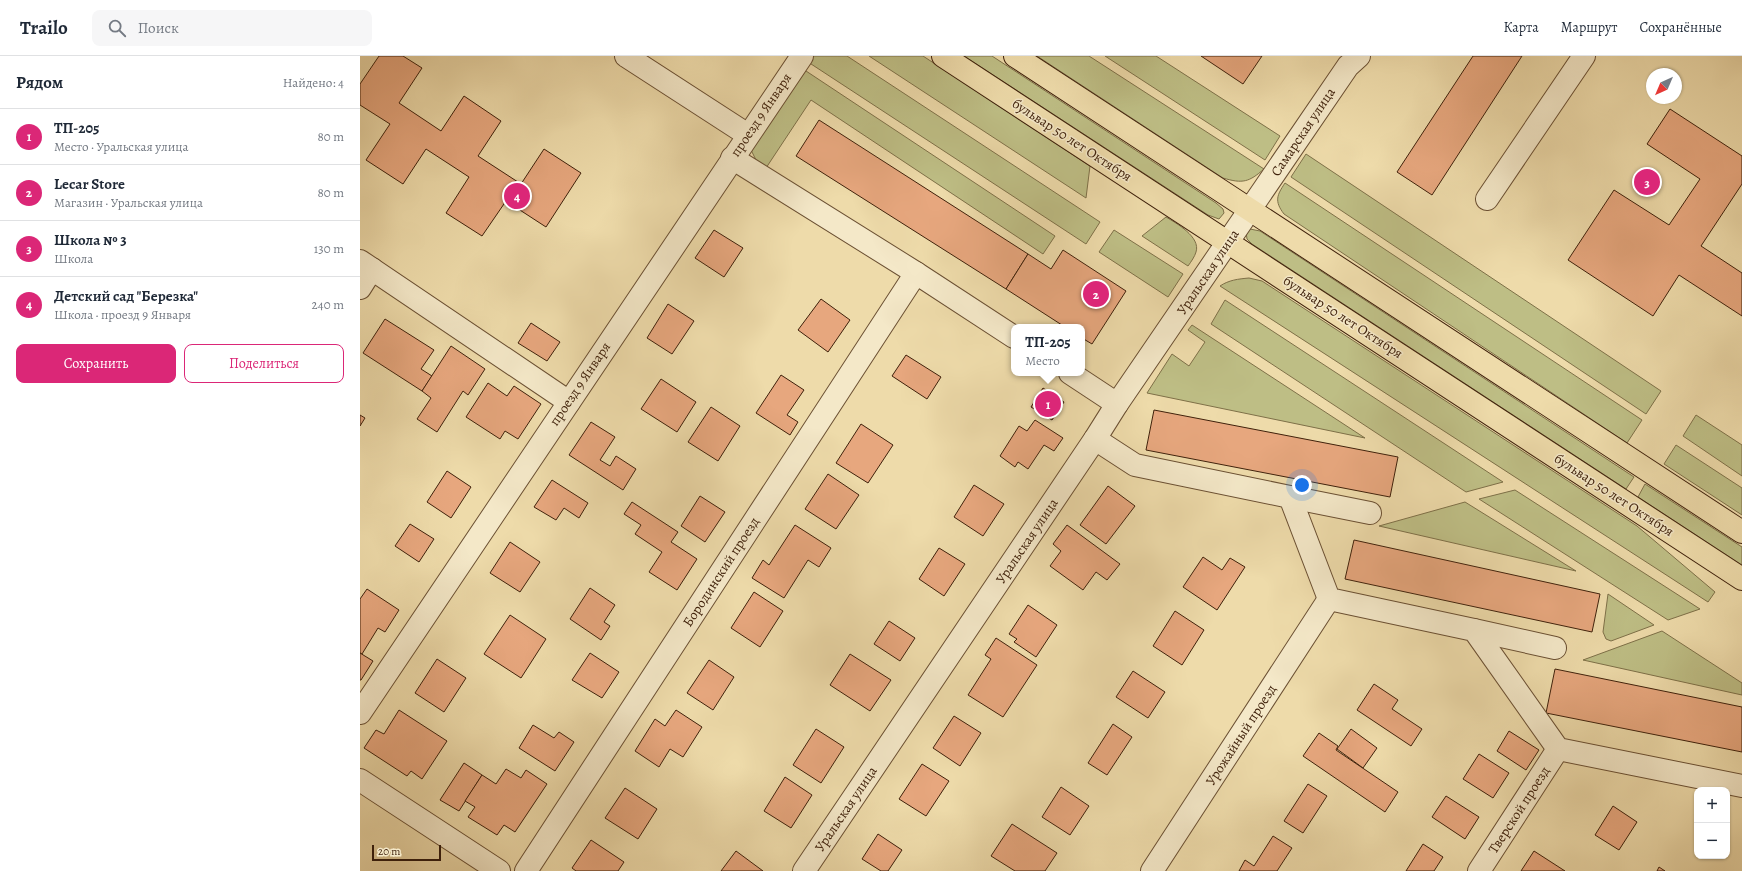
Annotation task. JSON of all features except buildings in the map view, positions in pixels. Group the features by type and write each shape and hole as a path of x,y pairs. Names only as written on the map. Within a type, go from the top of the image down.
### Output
{"main road":[{"name":"бульвар 50 лет Октября","path":"943,56 1742,579"},
{"path":"1014,56 1742,532"}],"street":[{"path":"626,56 748,135"},
{"name":"проезд 9 Января","path":"360,713 802,56"},
{"path":"1487,199 1584,56"},
{"name":"Самарская улица","path":"1250,211 1347,59"},
{"path":"732,158 916,273 1011,335"},
{"name":"Уральская улица","path":"804,871 1095,439 1117,404 1250,211"},
{"path":"360,288 366,265 569,402"},
{"name":"Бородинский проезд","path":"526,871 916,273"},
{"path":"1075,376 1117,404"},
{"path":"1095,439 1135,465 1370,513"},
{"path":"1290,497 1329,599 1555,648"},
{"name":"Урожайный проезд","path":"1152,871 1329,599"},
{"path":"1474,630 1558,749 1742,786"},
{"name":"Тверской проезд","path":"1479,871 1558,749"},
{"path":"360,780 498,871"}],"green space":[{"path":"812,56 847,56 1100,222 1086,244 808,62"},
{"path":"869,56 923,56 1090,166 1086,198"},
{"path":"964,56 992,56 1216,203 1223,209 1224,213 1219,219 1208,215"},
{"path":"1037,56 1089,56 1264,169 1254,177 1245,181 1236,181 1223,178"},
{"path":"1105,56 1156,56 1280,136 1265,160"},
{"path":"803,69 1055,236 1043,254 811,100 766,168 757,162 751,150"},
{"path":"1306,154 1661,391 1646,414 1291,177"},
{"path":"1285,183 1642,420 1627,443 1284,214 1279,205 1278,198"},
{"path":"1166,217 1187,231 1195,241 1197,246 1196,252 1188,266 1142,236"},
{"path":"1250,229 1260,231 1634,477 1626,489 1252,244 1247,239 1246,232"},
{"path":"1114,230 1183,274 1168,297 1099,252"},
{"path":"1249,278 1262,281 1637,526 1715,592 1708,602 1220,286 1237,279"},
{"path":"1225,300 1503,482 1466,492 1211,324"},
{"path":"1192,325 1365,438 1147,393 1172,354 1189,366 1205,342 1188,330"},
{"path":"1696,415 1742,445 1742,476 1683,436"},
{"path":"1676,445 1742,488 1742,515 1664,464"},
{"path":"1645,484 1742,547 1742,565 1638,497"},
{"path":"1515,490 1700,609 1668,620 1479,499"},
{"path":"1465,502 1576,571 1379,526"},
{"path":"1608,594 1654,625 1611,641 1606,639 1603,632"},
{"path":"1662,631 1742,683 1742,695 1583,660"}],"place":[{"name":"Школа № 3","path":"1647,182"},
{"name":"Детский сад \"Березка\"","path":"517,196"},
{"name":"Lecar Store","path":"1096,294"},
{"name":"ТП-205","path":"1048,404"}]}
